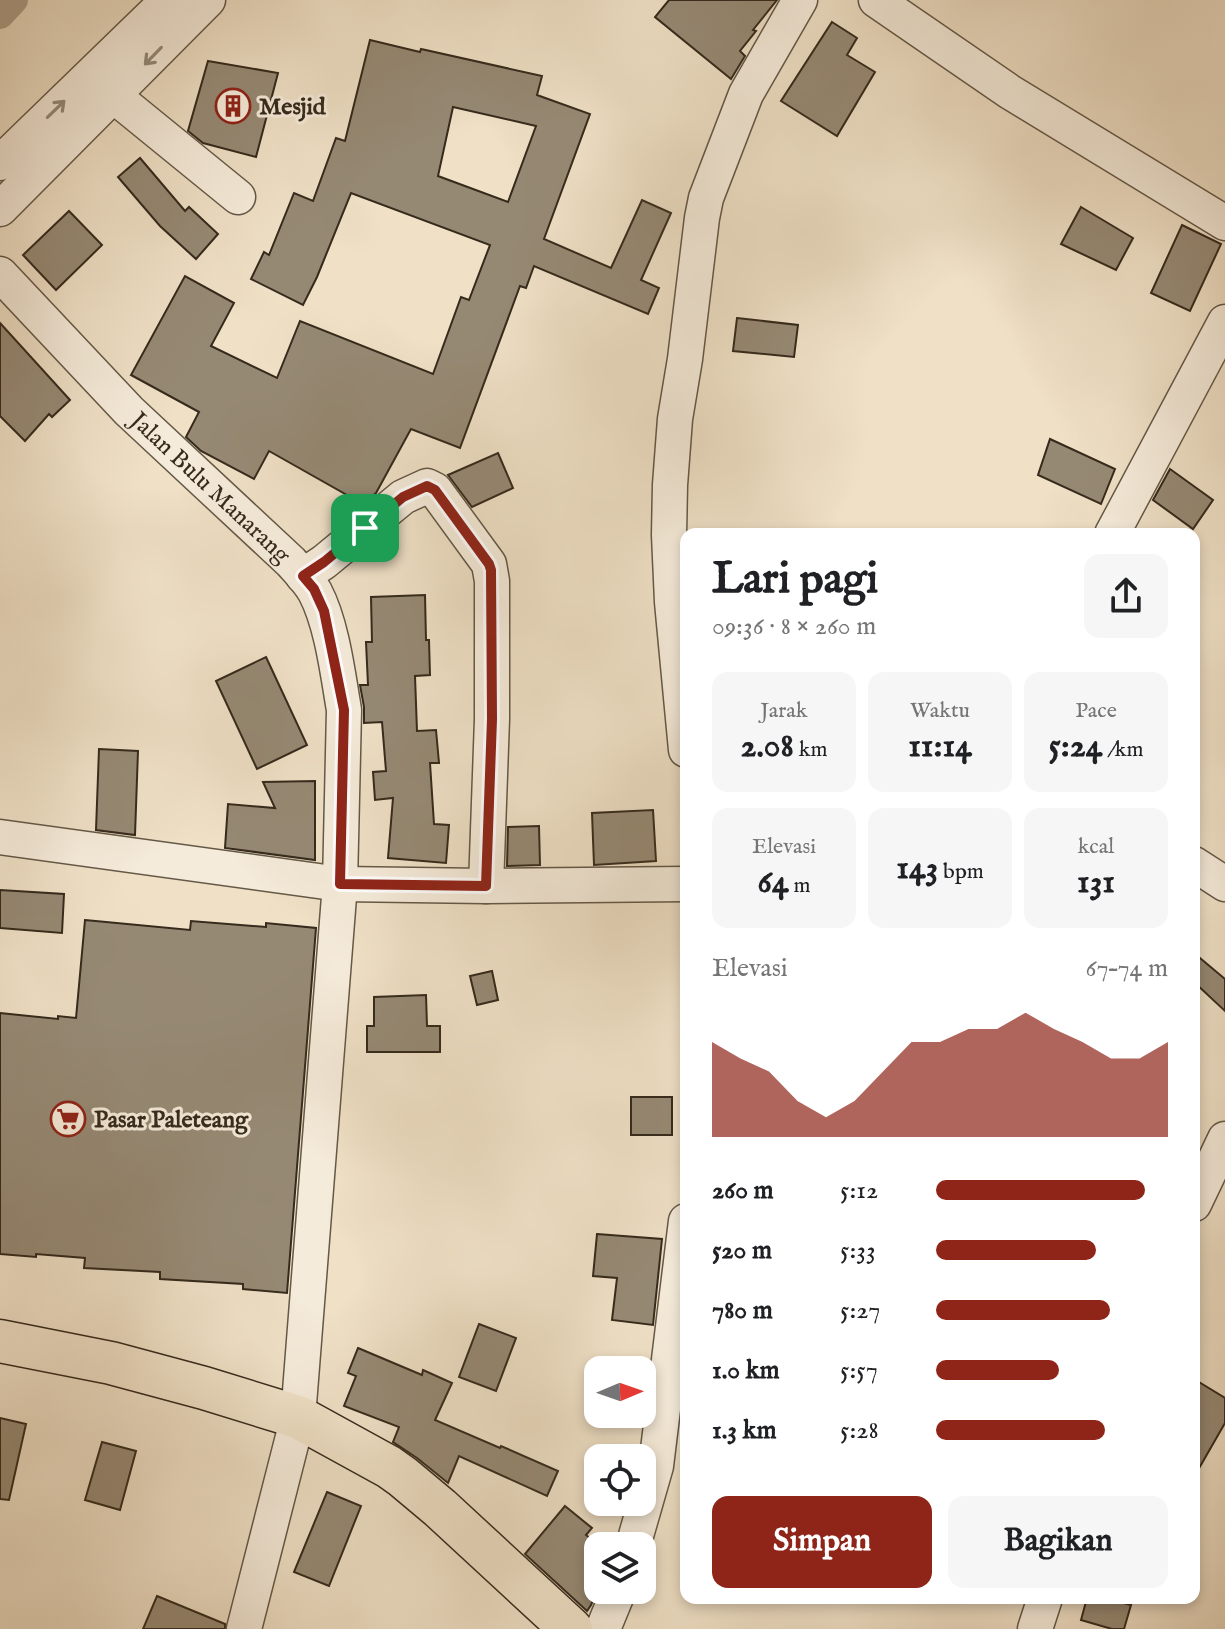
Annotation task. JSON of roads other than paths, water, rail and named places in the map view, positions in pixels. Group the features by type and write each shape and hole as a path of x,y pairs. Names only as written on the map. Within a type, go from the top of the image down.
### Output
{"main road":[{"path":"0,1341 111,1363 298,1417 403,1477 571,1629"}],"street":[{"path":"0,209 101,94 168,0"},
{"path":"0,163 101,94 208,0"},
{"path":"680,687 672,602 670,485 675,419 702,218 706,198 746,94 800,0"},
{"path":"876,0 1010,92 1225,223"},
{"path":"101,94 238,197"},
{"name":"Jalan Bulu Manarang","path":"0,274 129,411 291,562 314,589 324,611 344,710 340,884 298,1417 244,1629"},
{"path":"1115,528 1225,322"},
{"path":"303,576 403,497 427,486 435,490 489,564 492,581 492,719 486,886"},
{"path":"0,837 340,884 680,884"},
{"path":"1200,868 1225,884"},
{"path":"1200,1191 1225,1139"},
{"path":"637,1532 656,1466 680,1272"},
{"path":"603,1629 613,1604"},
{"path":"1035,1629 1043,1604"}],"waterway":[{"path":"0,15 14,0"}],"place":[{"name":"Mesjid","path":"233,106"},
{"name":"Pasar Paleteang","path":"68,1119"}]}
